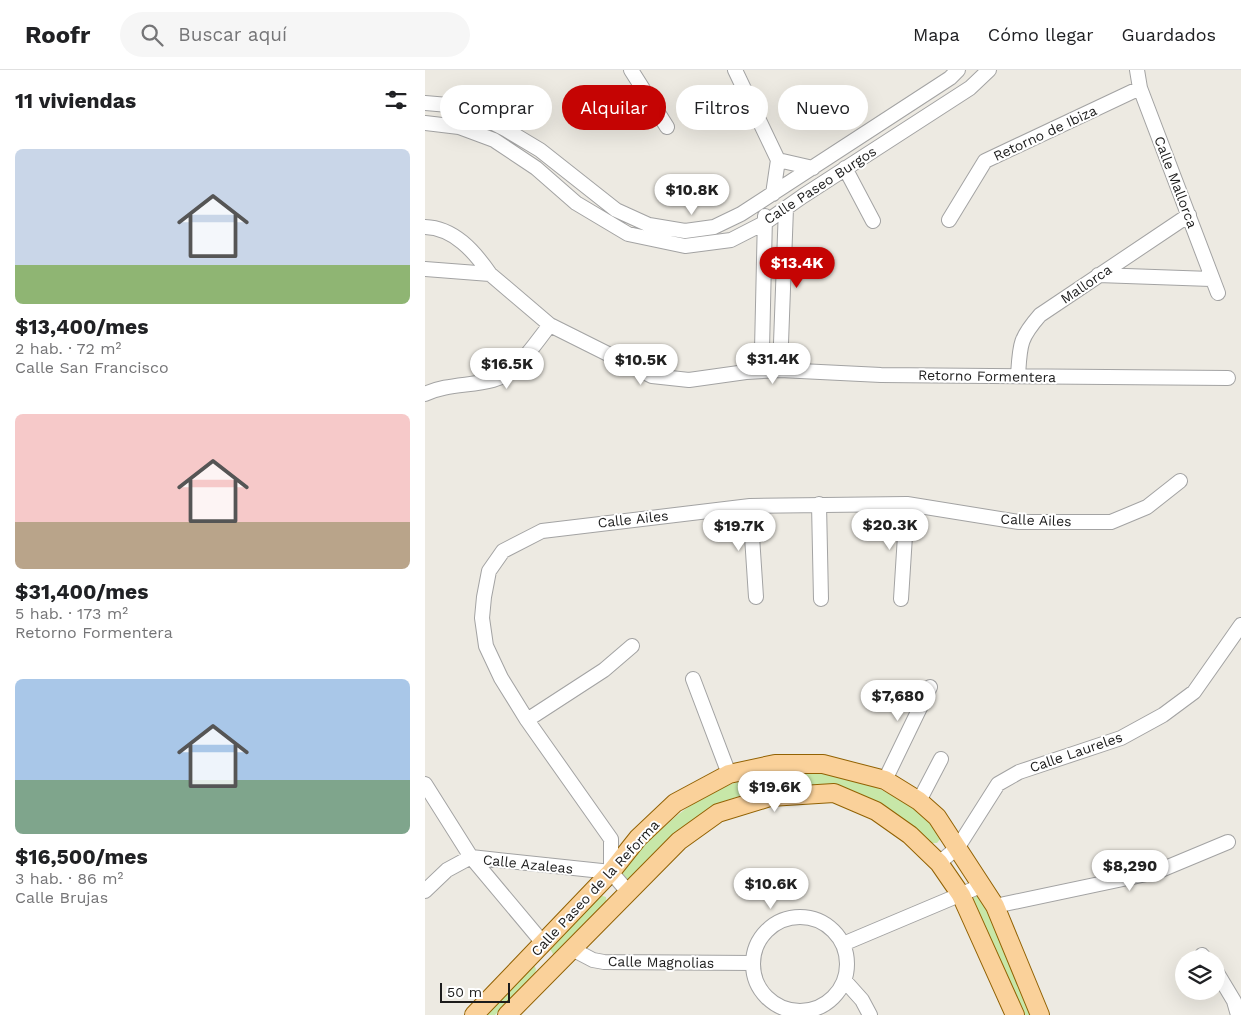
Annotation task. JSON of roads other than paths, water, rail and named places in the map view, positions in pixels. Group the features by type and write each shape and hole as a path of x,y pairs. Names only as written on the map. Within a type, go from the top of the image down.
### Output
{"main road":[{"name":"Calle Paseo de la Reforma","path":"474,1015 611,872 638,838 675,803 729,774 775,764 823,764 885,780 919,801 937,817 995,906 1041,1015"},
{"name":"Calle Paseo de la Reforma","path":"507,1015 679,841 718,813 770,798 834,794 877,812 910,835 939,863 961,895 1015,1015"},
{"path":"538,949 549,972"}],"street":[{"path":"631,70 667,127"},
{"path":"735,70 778,160 769,197 766,222 760,357 746,372"},
{"name":"Calle Paseo Burgos","path":"425,103 460,106 505,129 540,150 616,210 649,225 685,231 714,227 769,197 958,70"},
{"name":"Calle Paseo Burgos","path":"425,123 459,128 494,140 536,168 576,203 628,234 685,246 731,240 766,222 845,168 971,88 989,70"},
{"name":"Calle Mallorca","path":"1137,70 1140,88 1189,215 1211,279 1218,293"},
{"name":"Retorno de Ibiza","path":"949,220 985,161 1140,88"},
{"path":"778,160 813,168"},
{"path":"845,168 873,221"},
{"path":"793,182 803,196"},
{"path":"760,357 780,364 786,208"},
{"name":"Mallorca","path":"1018,376 1020,343 1027,330 1040,315 1189,215"},
{"name":"Retorno Formentera","path":"425,227 436,227 454,235 477,256 490,274 550,325 652,376 689,380 746,372 780,364 881,375 1229,378"},
{"path":"425,269 490,274"},
{"path":"1098,275 1211,279"},
{"path":"425,394 437,389 494,380 509,372 550,325"},
{"name":"Calle Ailes","path":"611,872 611,839 527,720 501,678 486,646 482,618 484,597 489,571 503,551 542,530 750,506 907,504 1019,522 1111,522 1147,507 1180,481"},
{"path":"819,504 821,599"},
{"path":"901,599 907,504"},
{"path":"750,506 756,597"},
{"name":"Calle Laureles","path":"939,863 958,847 998,784 1019,772 1121,738 1163,715 1194,692 1241,625"},
{"path":"527,720 604,670 632,646"},
{"path":"693,679 729,774"},
{"path":"885,780 931,687"},
{"path":"919,801 941,759"},
{"path":"425,784 471,857 447,870 425,891"},
{"path":"995,906 1155,872 1228,842"},
{"name":"Calle Azaleas","path":"471,857 611,872"},
{"name":"Calle Azaleas","path":"471,857 538,949"},
{"path":"611,872 629,892"},
{"path":"843,944 983,885"},
{"path":"797,917 811,918 824,923 835,932 843,944 847,958 845,980 834,996 823,1005 809,1010 795,1010 782,1007 770,1000 760,989 755,976 753,962 755,949 762,936 771,926 797,917"},
{"name":"Calle Magnolias","path":"572,949 593,960 604,962 753,962"},
{"path":"845,980 862,1000 870,1015"},
{"path":"1225,986 1234,1001 1237,1015"}]}
